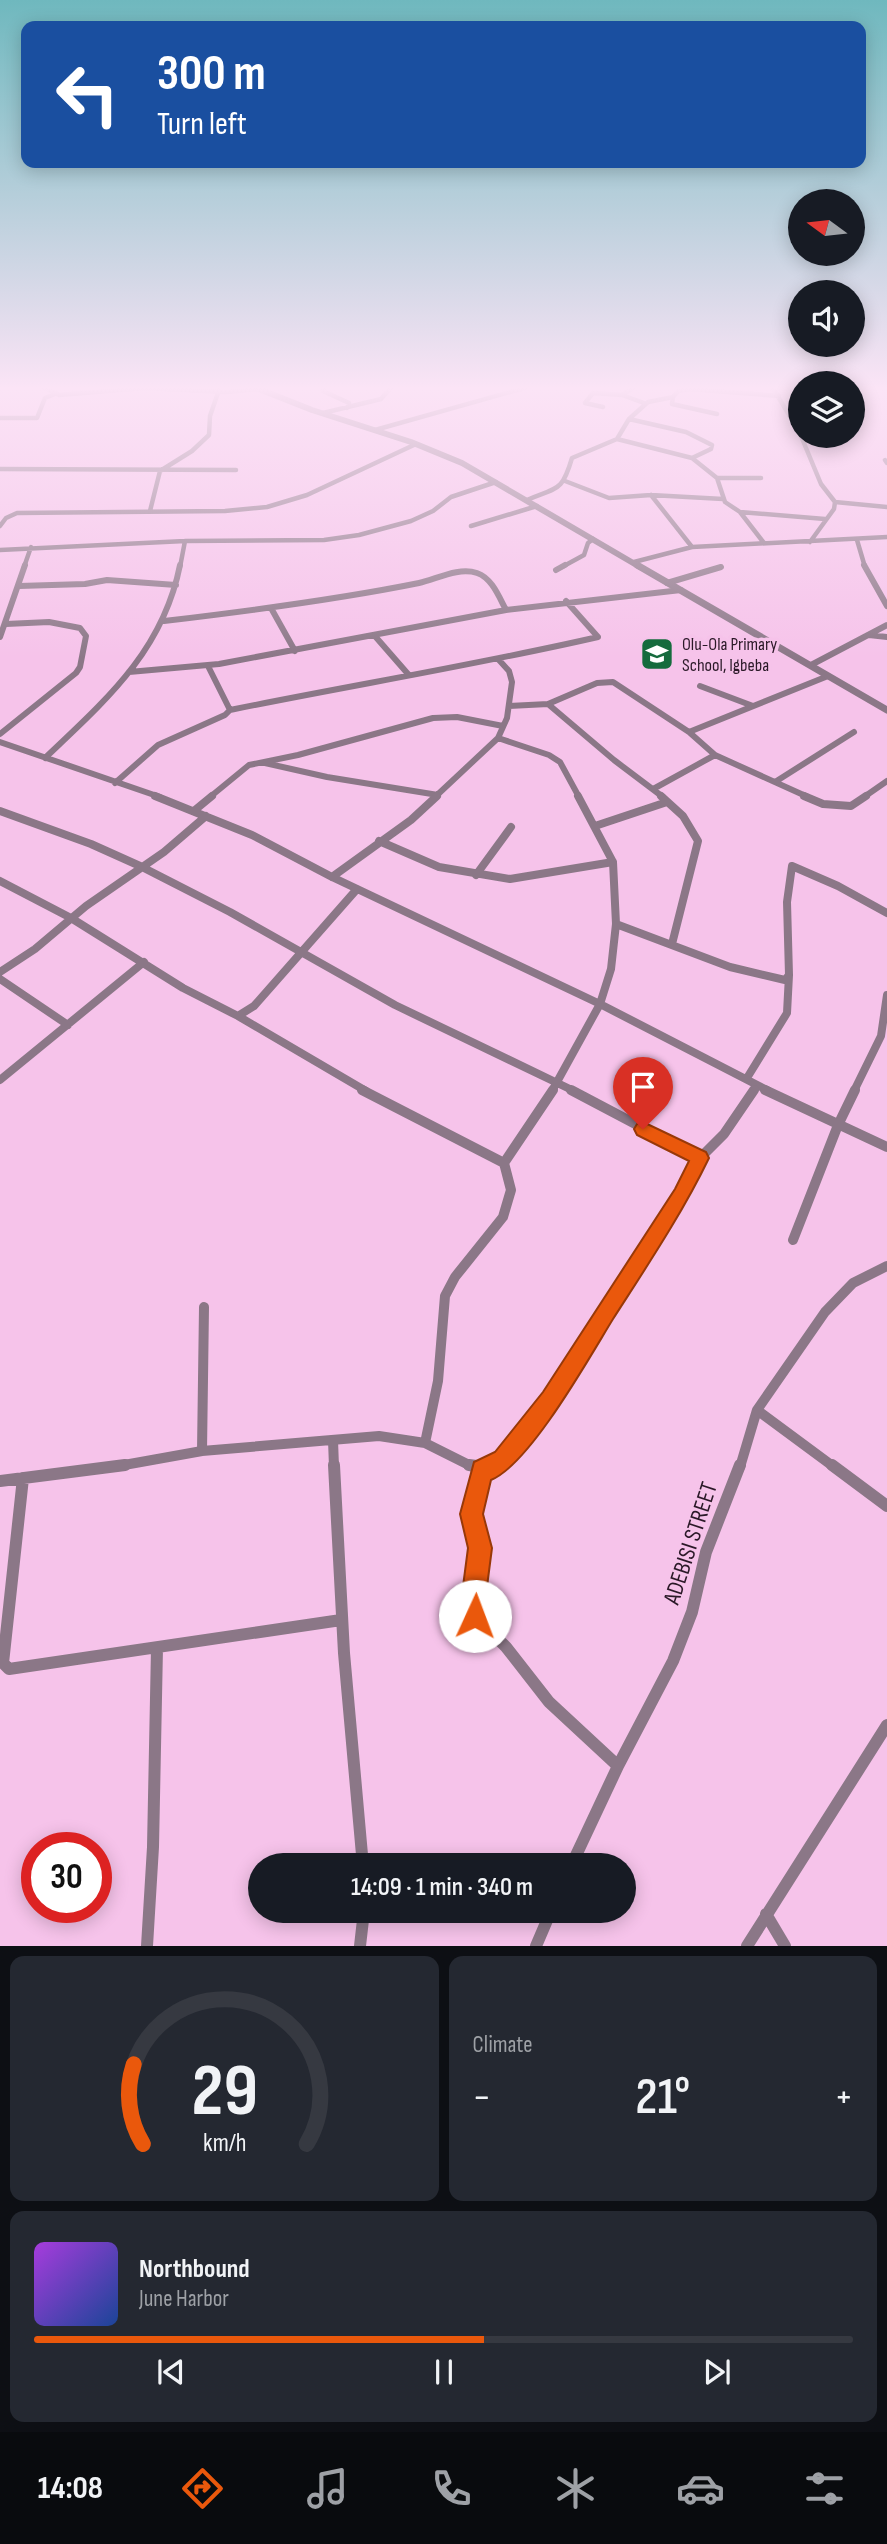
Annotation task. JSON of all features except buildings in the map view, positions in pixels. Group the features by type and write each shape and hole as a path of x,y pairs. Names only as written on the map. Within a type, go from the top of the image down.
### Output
{"street":[{"path":"150,511 159,476"},
{"path":"0,526 9,516 17,513 242,510 281,504 348,476"},
{"path":"483,476 887,710"},
{"path":"527,500 558,487 567,476"},
{"path":"714,476 723,499"},
{"path":"810,542 834,509 835,502 818,476"},
{"path":"717,478 761,478"},
{"path":"565,481 609,498 651,495 723,499 740,512 764,543"},
{"path":"0,550 185,541 269,542 359,535 411,521 433,511 452,497 496,482"},
{"path":"651,495 692,547"},
{"path":"835,502 887,507"},
{"path":"471,526 537,506"},
{"path":"740,512 825,519"},
{"path":"634,562 692,547 887,537"},
{"path":"556,570 584,555 588,543 593,539"},
{"path":"857,540 865,567 884,592 887,606"},
{"path":"45,758 149,648 164,621 176,584 185,541"},
{"path":"0,637 31,547"},
{"path":"667,583 721,566"},
{"path":"164,621 271,608 425,582 469,571 480,573 489,580 506,610"},
{"path":"19,586 86,584 107,580 176,584"},
{"path":"129,672 208,666 566,601 681,590"},
{"path":"115,783 158,745 225,715 230,710 408,674 499,660 598,637 566,601"},
{"path":"271,608 295,651"},
{"path":"0,734 76,673 80,667 86,636 80,628 62,623 5,624"},
{"path":"811,665 887,625"},
{"path":"374,635 408,674"},
{"path":"869,635 887,637"},
{"path":"332,877 411,820 498,738 509,706 512,682 509,671 499,660"},
{"path":"208,666 230,710"},
{"path":"689,732 828,676"},
{"path":"509,706 548,704 597,683 613,682 689,732 715,755 810,801 843,807 860,801 887,781"},
{"path":"700,686 753,706"},
{"path":"548,704 617,762 655,788 691,826 698,841 672,944"},
{"path":"195,810 239,772 261,762 298,755 433,718 457,717 503,726"},
{"path":"775,782 854,732"},
{"path":"498,738 556,758 595,825 612,862 616,924 611,970 600,1004 558,1083 504,1163"},
{"path":"0,742 195,810 252,835 332,877 600,1004 747,1078 757,1086 887,1147"},
{"path":"655,788 715,755"},
{"path":"261,762 327,777 438,795"},
{"path":"595,825 667,802"},
{"path":"0,811 91,844 140,866 396,1005 558,1083 700,1158"},
{"path":"0,972 36,949 71,918 140,866 164,852 206,816"},
{"path":"477,875 510,827"},
{"path":"379,841 439,867 510,879 612,862"},
{"path":"747,1078 787,1013 788,918 792,866 838,886 887,913"},
{"path":"0,881 71,918 183,988 238,1016 353,1085 504,1163 511,1190 503,1217 455,1277 445,1296 438,1381 425,1443"},
{"path":"238,1016 254,1006 357,889"},
{"path":"616,924 774,980 785,980 789,975"},
{"path":"0,1080 144,962"},
{"path":"0,979 68,1025"},
{"path":"793,1240 838,1125 881,1036 887,995"},
{"path":"0,1481 202,1451 379,1436 425,1443 482,1470 491,1468 503,1460 550,1400 681,1194 700,1158 724,1134 757,1086"},
{"name":"ADEBISI STREET","path":"577,1853 618,1766 673,1661 692,1612 706,1552 741,1464 757,1410 825,1312 853,1283 887,1266"},
{"path":"202,1451 204,1307"},
{"path":"757,1410 887,1506"},
{"path":"332,1440 341,1620 362,1853"},
{"path":"482,1470 471,1514 480,1548 473,1602 475,1616 506,1647 550,1702 618,1766"},
{"path":"23,1478 4,1650 5,1667 156,1648 341,1620"},
{"path":"147,1945 153,1847 156,1648"},
{"path":"747,1945 887,1725"},
{"path":"766,1913 785,1945"},
{"path":"360,1945 363,1923"},
{"path":"536,1945 546,1923"}],"place":[{"name":"Olu-Ola Primary School, Igbeba","path":"657,654"}],"route":[{"path":"475,1616 473,1602 480,1548 471,1514 482,1470 503,1460 550,1400 599,1328 700,1158 643,1129"}]}
